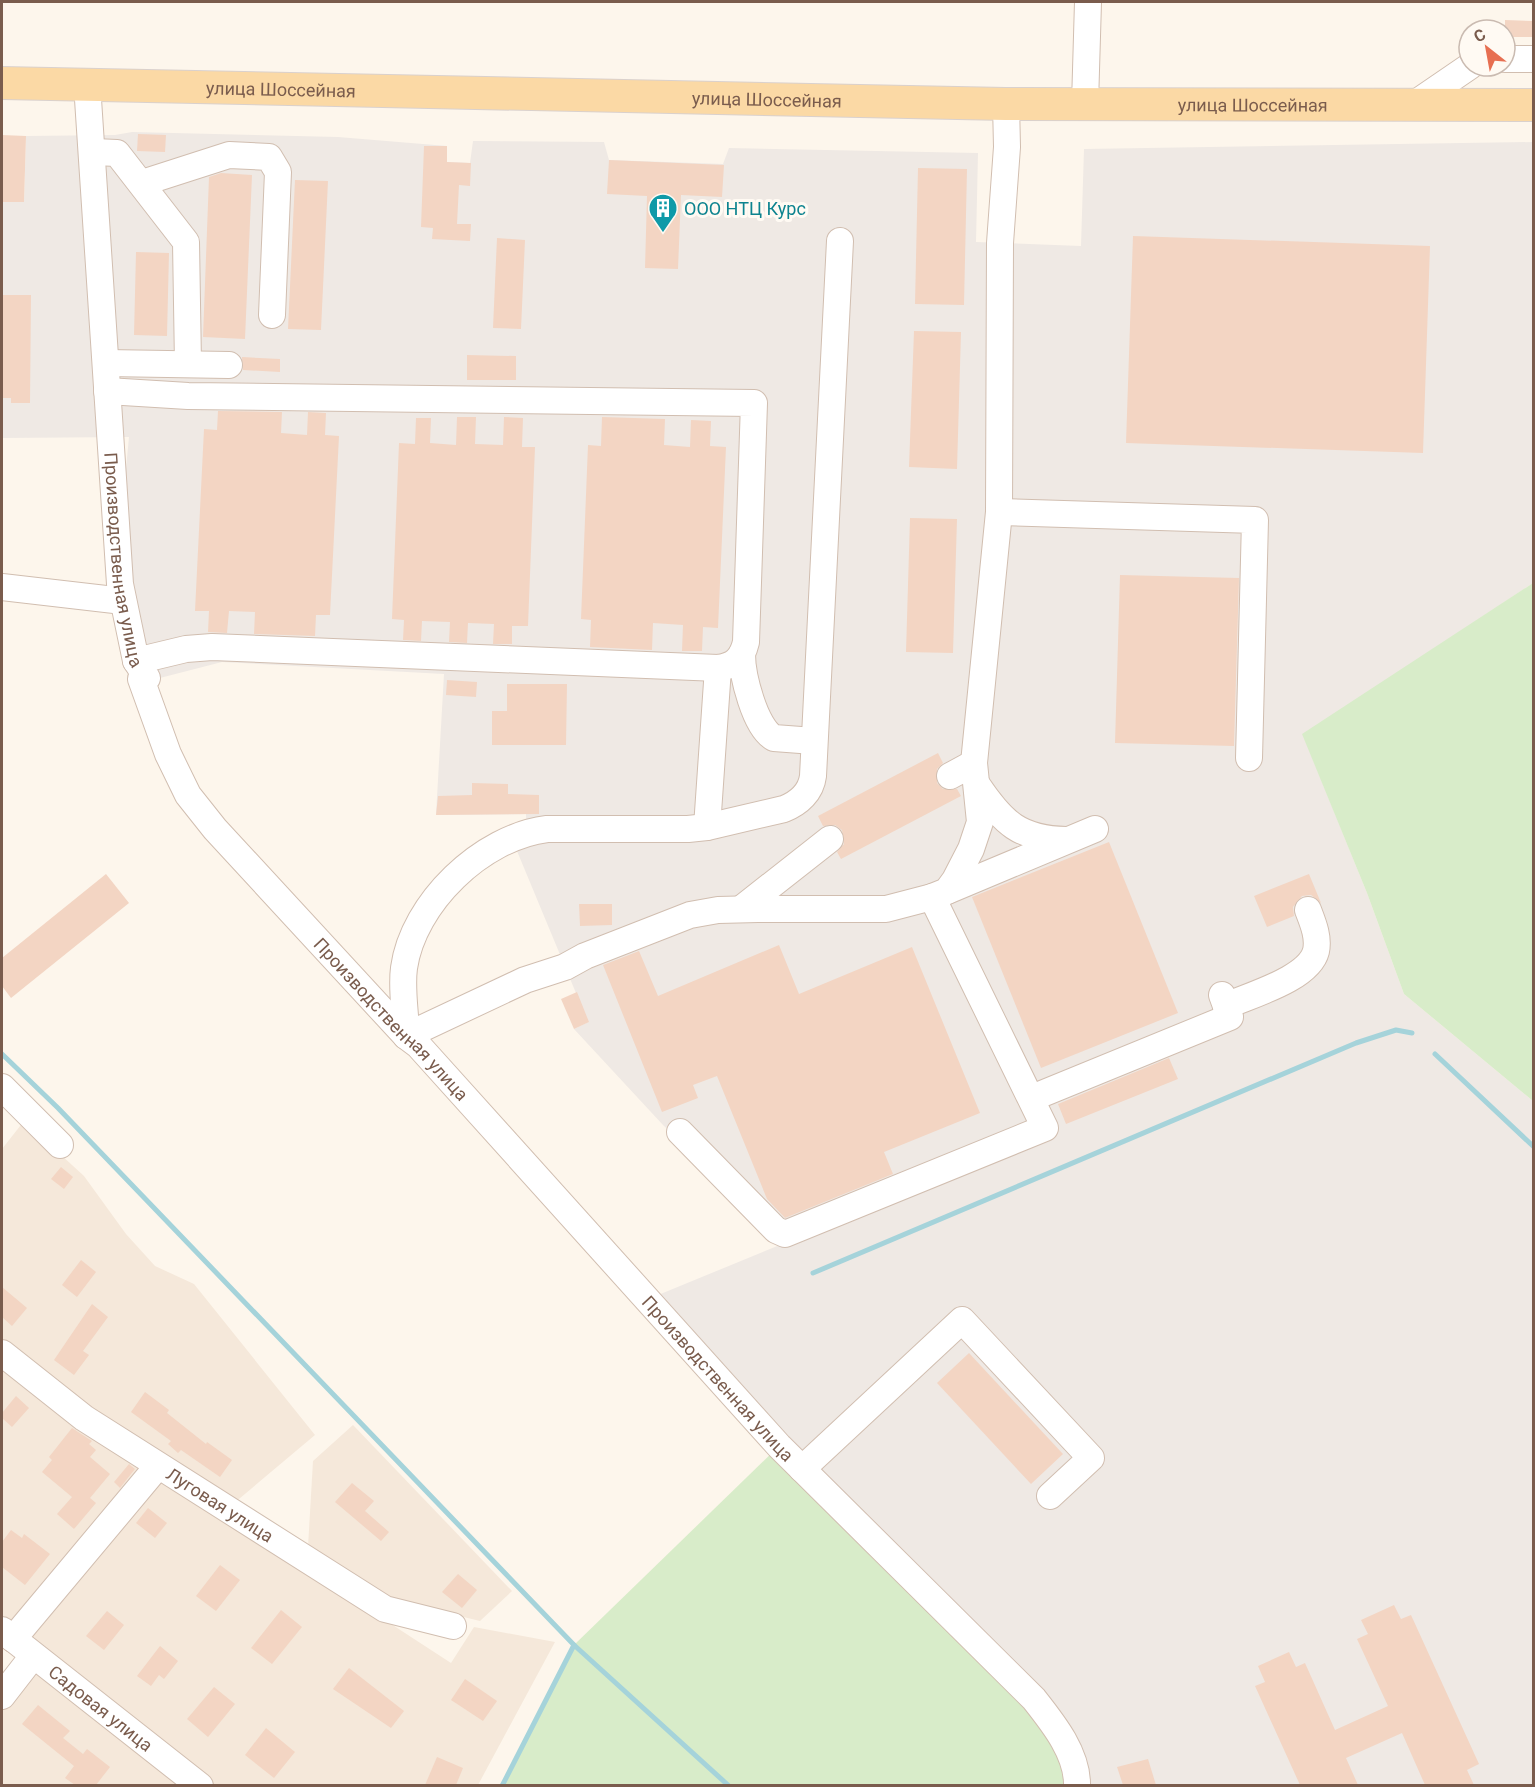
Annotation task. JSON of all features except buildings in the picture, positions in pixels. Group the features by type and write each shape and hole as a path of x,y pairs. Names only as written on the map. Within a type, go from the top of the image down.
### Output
{"main road":[{"name":"улица Шоссейная","path":"2,83 1006,104 1533,105"}],"street":[{"path":"1085,104 1088,2"},
{"path":"1517,59 1533,59"},
{"path":"1413,105 1457,75"},
{"name":"Производственная улица","path":"87,84 94,152 107,391 123,601 136,661 147,678 141,679 153,715 188,795 215,829 406,1036 418,1045 646,1300 707,1363 802,1469 1034,1699 1055,1727 1070,1756 1077,1771 1077,1785"},
{"path":"940,894 977,836 980,822 976,774 999,512 1000,243 1007,147 1006,104"},
{"path":"94,152 117,153 186,242 188,364"},
{"path":"142,183 229,155 269,157 278,172 272,315"},
{"path":"840,241 811,785 795,803 778,811 707,827 538,830 502,845 467,868 431,901 408,947 403,986 406,1002 406,1036 525,980 565,967 585,956 669,922 705,912 741,909 886,909 940,894 1095,829"},
{"path":"106,363 229,364"},
{"path":"107,391 188,396 754,403 746,642 742,654 734,664 717,676 212,646 186,649 136,661"},
{"path":"999,512 1256,520 1249,758"},
{"path":"2,587 123,601"},
{"path":"742,654 749,692 760,721 771,737"},
{"path":"717,676 749,722 771,737 814,741"},
{"path":"707,827 717,676"},
{"path":"950,776 976,774"},
{"path":"976,774 996,810 1022,832 1044,840 1070,840"},
{"path":"741,909 830,839"},
{"path":"680,1132 776,1230 785,1234 1044,1128 940,894"},
{"path":"1032,1098 1230,1017 1224,1001 1284,981 1306,967 1314,957 1317,945 1316,932 1308,910"},
{"path":"2,1087 60,1145"},
{"path":"802,1469 963,1320 1091,1458 1050,1496"},
{"name":"Луговая улица","path":"2,1353 84,1418 157,1467 385,1609 453,1626"},
{"path":"7,1635 157,1467"},
{"name":"Садовая улица","path":"7,1635 200,1785"},
{"path":"2,1696 33,1656"}],"shaded area":[{"path":"132,132 338,137 447,146 447,162 470,163 473,141 604,142 609,160 723,164 729,148 978,153 976,242 1081,246 1084,149 1533,142 1533,583 1303,735 1367,893 1404,994 1533,1101 1533,1785 1077,1785 646,1300 787,1242 781,1241 663,1125 574,1029 588,1022 517,851 527,846 526,814 436,815 444,674 222,662 156,679 133,596 124,489 129,437 2,438 2,202 24,202 26,136 115,135"},
{"path":"24,1121 84,1176 126,1234 155,1266 194,1284 315,1435 233,1504 155,1457 2,1343 2,1149"},
{"path":"2,1358 146,1471 14,1630 2,1620"},
{"path":"353,1425 512,1591 480,1621 378,1596 308,1547 313,1461"},
{"path":"159,1473 451,1663 474,1627 555,1642 478,1785 209,1786 22,1638"},
{"path":"36,1666 187,1785 2,1785 2,1709"}],"green space":[{"path":"1533,583 1533,1101 1404,994 1367,893 1302,734"},
{"path":"779,1446 1034,1699 1077,1786 502,1786 574,1645"}],"waterway":[{"path":"813,1273 1356,1043 1396,1030 1412,1033"},
{"path":"2,1054 58,1108 574,1645"},
{"path":"1435,1054 1534,1147"},
{"path":"502,1786 574,1645 729,1786"}],"place":[{"name":"ООО НТЦ Курс","path":"663,234"}]}
